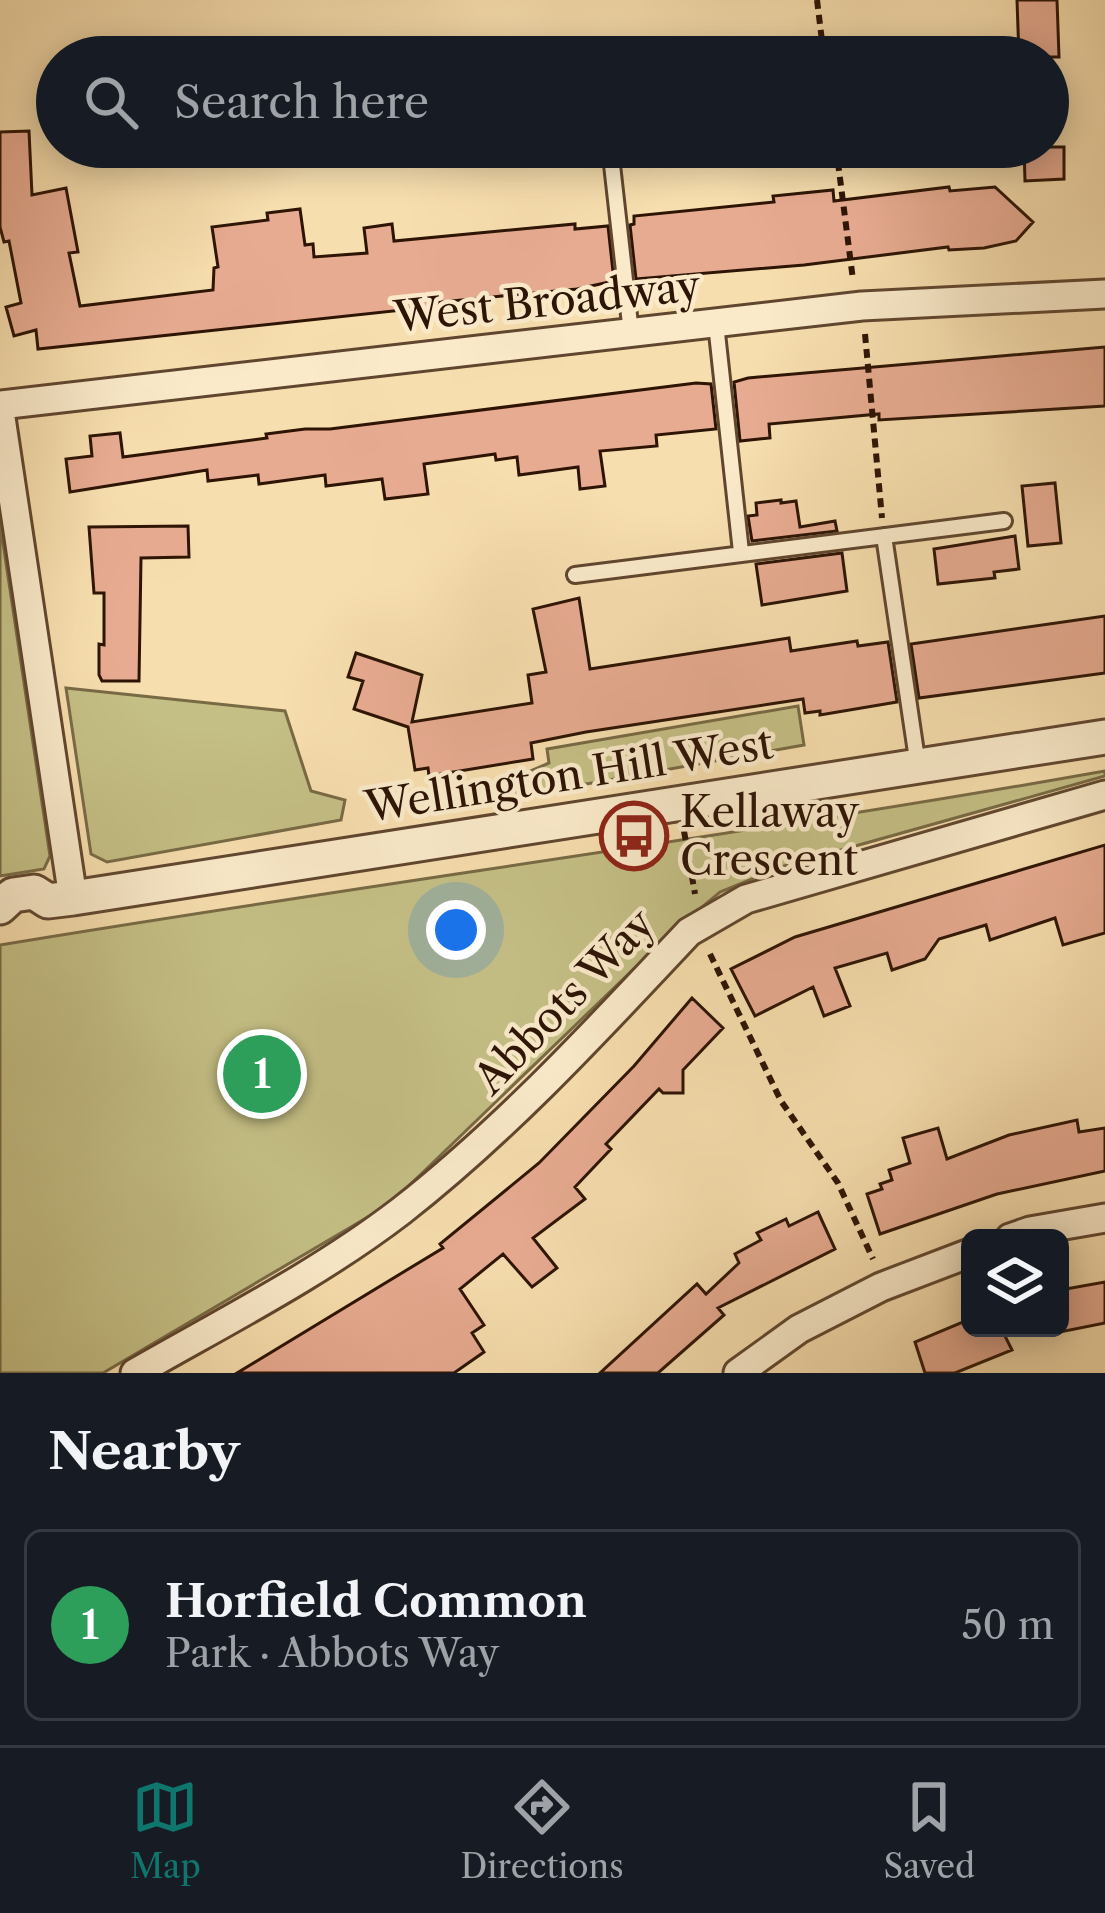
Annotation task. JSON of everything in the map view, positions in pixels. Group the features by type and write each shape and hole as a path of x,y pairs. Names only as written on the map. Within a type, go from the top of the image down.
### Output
{"street":[{"name":"West Broadway","path":"0,408 859,307 1105,294"},
{"path":"0,408 60,900"},
{"name":"Wellington Hill West","path":"1,907 15,919 38,916 60,900 1105,737"},
{"name":"Abbots Way","path":"135,1373 308,1273 398,1213 519,1111 689,932 746,899 1105,795"},
{"path":"1042,1229 1105,1218"},
{"path":"738,1373 799,1328 881,1287 961,1256"}],"lane":[{"path":"612,168 632,333"},
{"path":"716,324 741,552"},
{"path":"574,575 1004,521"},
{"path":"884,536 918,766"}],"path":[{"path":"817,0 821,36"},
{"path":"839,168 884,536"},
{"path":"679,803 700,926 781,1101 838,1184 881,1287"}],"shaded area":[{"path":"0,523 50,856 44,869 0,876"},
{"path":"66,688 285,711 311,791 345,800 341,820 107,862 91,854"},
{"path":"798,706 804,745 508,798 505,782 549,763 547,749"},
{"path":"1105,771 1105,776 784,866 720,892 672,932 390,1204 103,1373 0,1373 0,945"}],"building":[{"path":"1017,0 1057,0 1058,36 1018,36"},
{"path":"29,131 32,195 66,188 78,252 69,253 80,306 213,290 214,268 218,267 212,227 268,220 267,213 300,209 305,245 313,244 314,257 367,253 364,228 392,224 394,241 575,224 575,229 608,226 614,281 440,302 440,306 38,349 36,330 14,336 6,307 21,303 9,241 4,242 0,227 0,132"},
{"path":"1025,168 1064,168 1064,179 1025,181"},
{"path":"949,187 950,191 995,187 1033,222 1016,241 984,248 948,247 636,279 630,225 634,216 774,202 773,196 833,190 834,201"},
{"path":"1105,347 1105,406 879,420 879,414 769,424 770,438 740,441 734,382 748,378"},
{"path":"711,384 716,429 656,435 657,446 600,451 605,486 580,489 578,467 519,475 517,457 496,460 495,454 424,464 428,494 385,499 382,479 326,486 325,475 259,484 258,475 208,481 207,470 70,492 66,459 92,456 90,436 120,433 123,457 267,438 266,434"},
{"path":"1055,483 1061,543 1028,546 1022,486"},
{"path":"796,501 800,527 835,521 837,531 752,541 748,516 757,515 756,503"},
{"path":"188,526 189,557 141,558 139,681 102,681 99,644 104,645 104,593 94,593 89,527"},
{"path":"1015,536 1019,569 994,572 995,578 938,584 934,549"},
{"path":"842,553 847,591 762,605 756,564"},
{"path":"579,598 590,669 789,638 791,651 857,641 858,646 888,642 897,702 820,715 820,711 805,713 803,699 586,732 531,743 533,759 429,776 428,768 415,770 408,727 354,709 363,681 348,677 356,653 422,675 412,722 532,703 528,675 546,672 533,609"},
{"path":"1105,616 1105,673 919,698 911,644"},
{"path":"1105,845 1105,933 1063,945 1055,918 990,940 986,925 939,939 925,959 892,970 887,953 835,968 850,1006 824,1016 813,987 755,1016 731,969 795,937"},
{"path":"692,998 723,1028 683,1070 683,1093 659,1089 606,1144 611,1149 575,1187 585,1199 533,1238 557,1268 532,1287 503,1254 460,1289 484,1325 472,1333 484,1352 454,1373 237,1373 443,1248 440,1244 539,1163 634,1066"},
{"path":"1077,1120 1079,1132 1105,1128 1105,1171 997,1194 880,1234 867,1194 892,1180 889,1170 910,1163 903,1138 938,1128 947,1159 1009,1135"},
{"path":"818,1212 835,1249 718,1308 724,1315 658,1373 600,1373 697,1284 706,1294 739,1263 735,1254 761,1240 757,1233 786,1219 789,1226"},
{"path":"1105,1282 1105,1323 1069,1330 1069,1288"},
{"path":"961,1323 961,1337 1006,1337 1012,1350 955,1373 925,1373 915,1342"}],"place":[{"name":"Kellaway Crescent","path":"634,836"},
{"name":"Horfield Common","path":"262,1074"}]}
